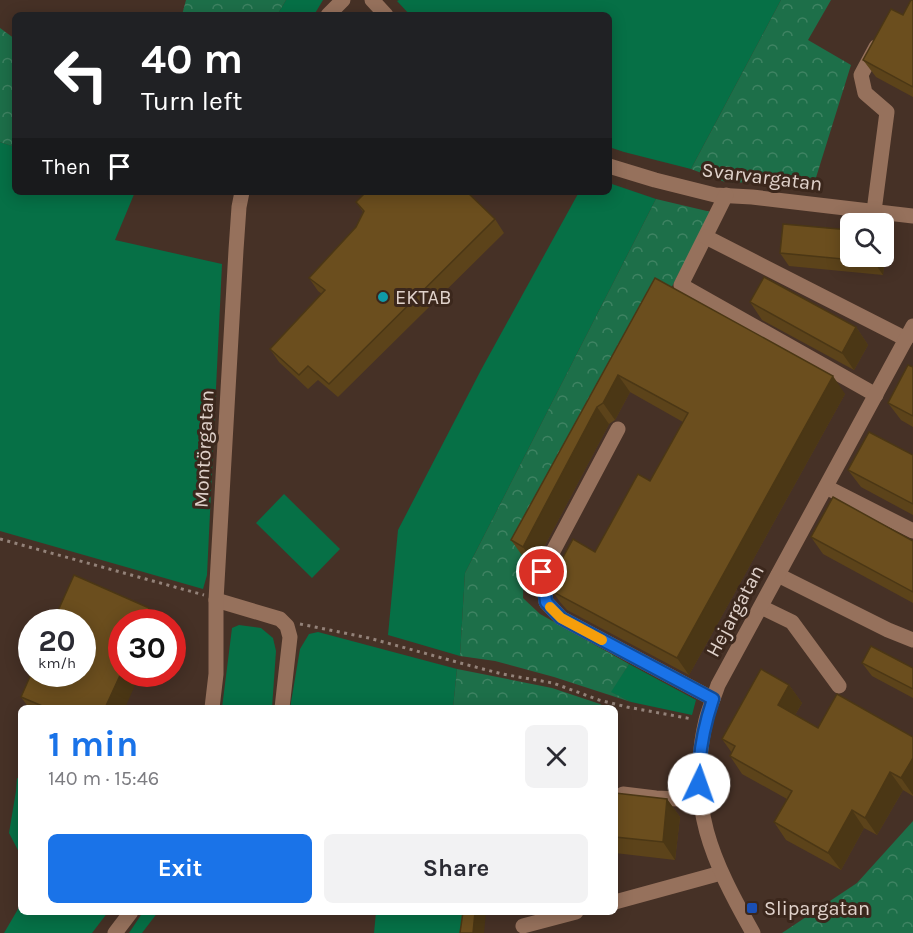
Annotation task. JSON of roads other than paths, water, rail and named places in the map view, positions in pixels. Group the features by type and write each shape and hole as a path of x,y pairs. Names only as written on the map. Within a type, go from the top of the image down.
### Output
{"street":[{"path":"331,12 343,0"},
{"path":"372,0 383,12"},
{"path":"874,211 887,112 865,93 861,75 885,30"},
{"name":"Svarvargatan","path":"612,167 715,195 913,216"},
{"name":"Montörgatan","path":"212,705 216,674 216,600 236,250 241,195"},
{"path":"726,195 681,285 876,395"},
{"path":"706,237 910,333"},
{"name":"Hejargatan","path":"753,933 721,873 709,843 700,806 698,767 706,722 718,686 910,333"},
{"path":"618,429 542,572 546,602 561,618 713,699"},
{"path":"826,487 913,531"},
{"path":"778,575 888,630 913,640"},
{"path":"216,600 280,619 287,626 290,637 282,705"},
{"path":"761,607 792,622 839,686"},
{"path":"623,794 700,800"},
{"path":"618,901 721,873"},
{"path":"115,933 129,915"},
{"path":"523,926 565,915"}],"place":[{"name":"EKTAB","path":"383,297"},
{"name":"Slipargatan","path":"752,908"}]}
